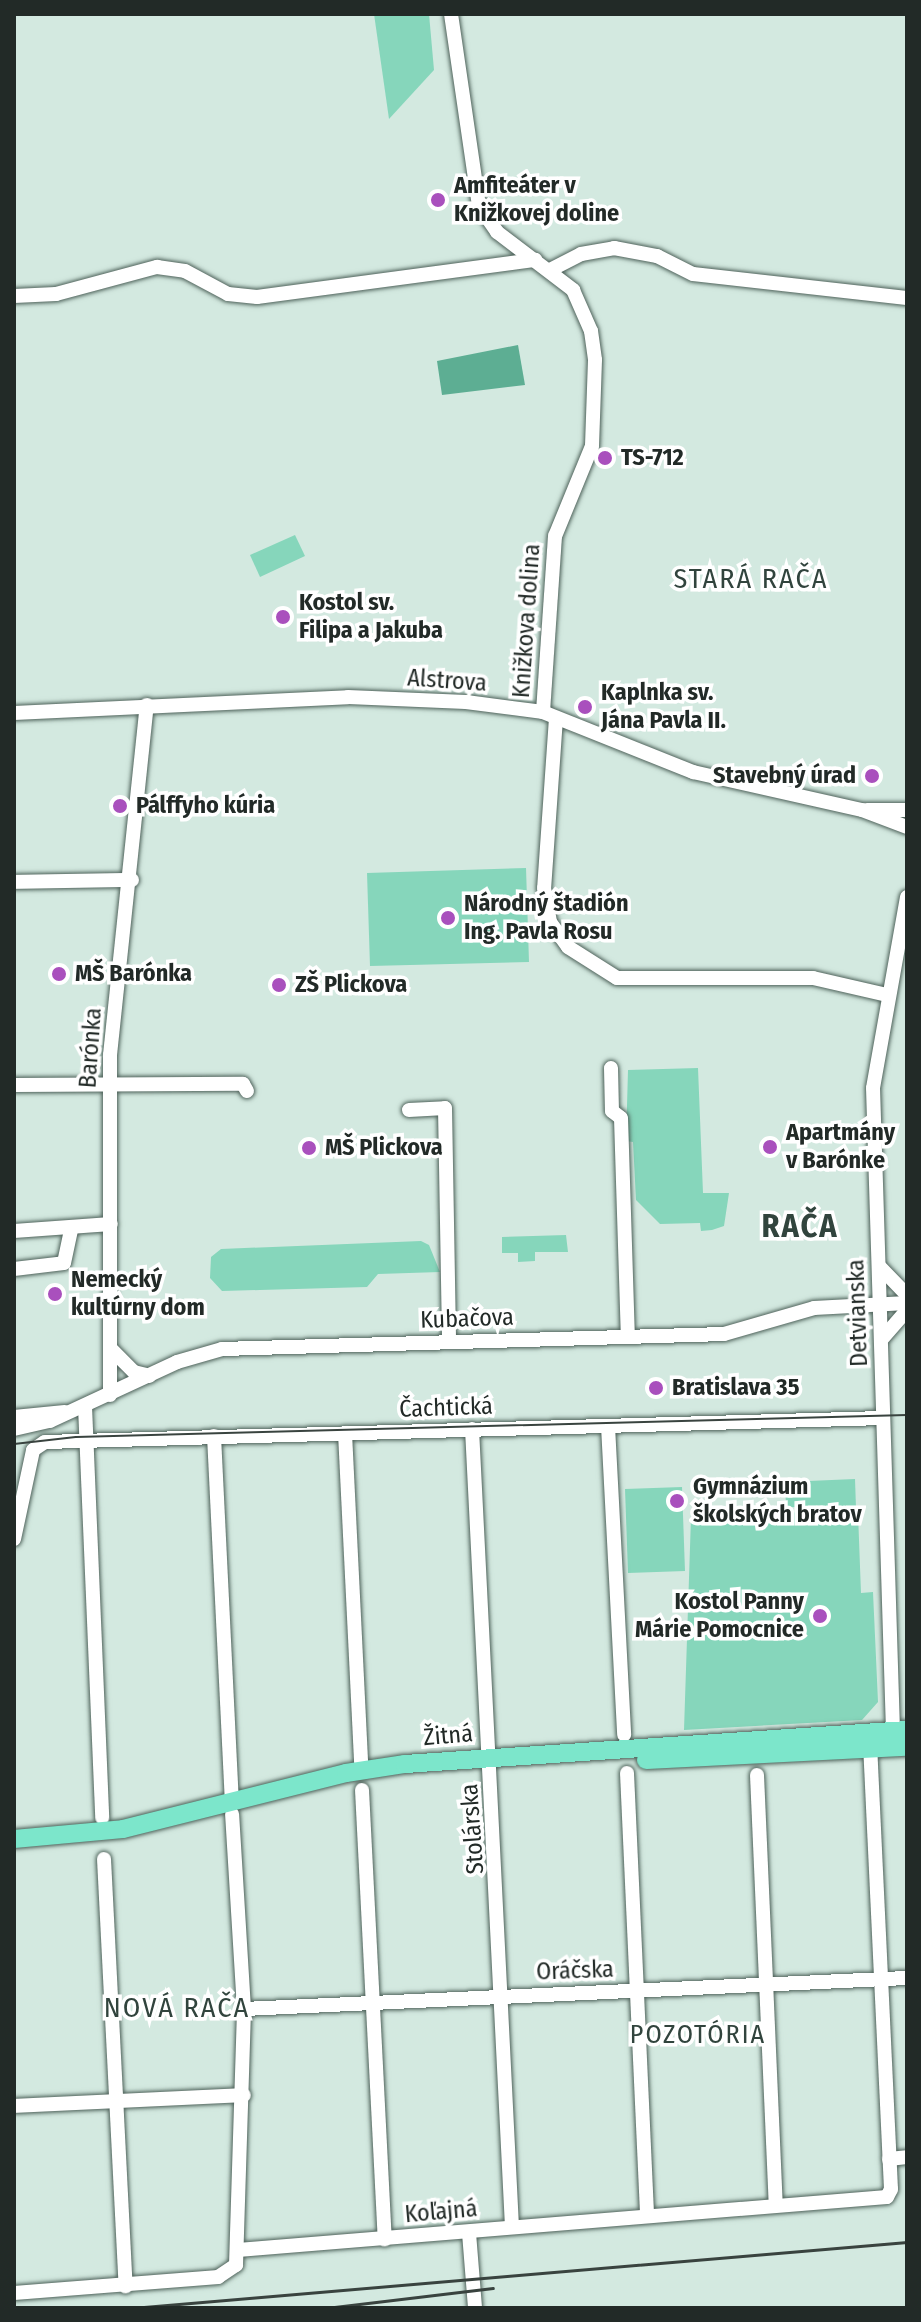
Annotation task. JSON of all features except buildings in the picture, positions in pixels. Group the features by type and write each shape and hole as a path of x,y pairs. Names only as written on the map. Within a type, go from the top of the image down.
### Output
{"main road":[{"path":"870,1750 904,1737"},
{"name":"Žitná","path":"14,1839 123,1829 376,1779 490,1762 904,1737"},
{"name":"Žitná","path":"490,1762 870,1750"},
{"name":"Žitná","path":"14,1850 137,1837 232,1809"}],"street":[{"name":"Knižkova dolina","path":"451,14 473,191 490,225 573,290 591,331 597,415 592,446 555,536 544,888 550,922 568,947 617,978 813,978 887,995"},
{"path":"550,270 581,254 614,248 657,256 693,274 907,298"},
{"path":"14,296 56,294 157,267 185,271 228,294 257,297 536,260"},
{"name":"Alstrova","path":"14,713 348,697 466,702 549,715 693,772 862,810 907,827"},
{"name":"Barónka","path":"110,1395 110,1084 147,705"},
{"name":"Alstrova","path":"862,810 907,810"},
{"path":"14,882 132,880"},
{"name":"Detvianska","path":"904,1737 883,1418 873,1088 887,995 907,897"},
{"path":"611,1068 612,1111 621,1118 628,1336"},
{"path":"14,1085 243,1084 247,1091"},
{"path":"409,1110 445,1108 449,1341"},
{"path":"14,1231 111,1224"},
{"path":"14,1269 64,1263 71,1229"},
{"path":"878,1266 907,1295"},
{"name":"Kubačova","path":"15,1420 85,1406 185,1358 228,1348 724,1334 814,1308 907,1303"},
{"path":"881,1341 907,1310"},
{"path":"111,1349 134,1372 150,1376"},
{"path":"85,1406 102,1818"},
{"name":"Čachtická","path":"21,1469 38,1443 85,1440 883,1418"},
{"path":"608,1426 624,1735"},
{"name":"Stolárska","path":"472,1429 504,1996 512,2227"},
{"path":"345,1433 361,1763"},
{"path":"14,2293 223,2276 236,2265 244,2095 244,2009 214,1436"},
{"path":"14,1539 21,1469"},
{"path":"870,1750 889,2159 907,2157"},
{"path":"627,1773 647,2215"},
{"path":"757,1775 776,2205"},
{"path":"362,1790 385,2239"},
{"path":"104,1859 126,2286"},
{"name":"Oráčska","path":"244,2009 907,1978"},
{"path":"14,2106 244,2095"},
{"name":"Koľajná","path":"238,2250 888,2196 889,2159"},
{"path":"469,2233 475,2308"}],"shaded area":[{"path":"374,14 429,14 434,70 389,119"},
{"path":"518,345 525,385 442,395 437,361"},
{"path":"295,535 305,556 260,577 250,555"},
{"name":"Národný štadión Ing. Pavla Rosu","path":"526,868 529,962 370,966 367,873"},
{"path":"698,1068 703,1193 729,1193 724,1226 701,1231 700,1223 660,1224 636,1200 633,1142 626,1141 628,1070"},
{"path":"566,1235 568,1252 535,1252 535,1261 518,1262 518,1253 502,1253 502,1237"},
{"path":"421,1241 429,1245 440,1272 378,1274 367,1287 222,1291 210,1278 211,1257 221,1249"},
{"path":"855,1479 856,1508 786,1507 785,1482"},
{"path":"682,1487 685,1571 628,1573 625,1489"},
{"path":"732,1512 858,1513 861,1593 873,1592 878,1702 862,1720 684,1730 691,1517"}],"tram line":[{"path":"14,1444 76,1437 907,1415"}],"railway":[{"path":"132,2308 907,2242"},
{"path":"326,2308 493,2288"},
{"path":"810,2307 826,2308"}],"place":[{"name":"Amfiteáter v Knižkovej doline","path":"438,200"},
{"name":"TS-712","path":"605,458"},
{"name":"Kostol sv. Filipa a Jakuba","path":"283,617"},
{"name":"Kaplnka sv. Jána Pavla II.","path":"585,707"},
{"name":"Stavebný úrad","path":"872,776"},
{"name":"Pálffyho kúria","path":"120,806"},
{"name":"Národný štadión Ing. Pavla Rosu","path":"448,918"},
{"name":"MŠ Barónka","path":"59,974"},
{"name":"ZŠ Plickova","path":"279,985"},
{"name":"Apartmány v Barónke","path":"770,1147"},
{"name":"MŠ Plickova","path":"309,1148"},
{"name":"Nemecký kultúrny dom","path":"55,1294"},
{"name":"Bratislava 35","path":"656,1388"},
{"name":"Gymnázium školských bratov","path":"677,1501"},
{"name":"Kostol Panny Márie Pomocnice","path":"820,1616"}],"district":[{"name":"STARÁ RAČA","path":"751,579"},
{"name":"RAČA","path":"800,1226"},
{"name":"NOVÁ RAČA","path":"177,2008"},
{"name":"POZOTÓRIA","path":"698,2035"}]}
